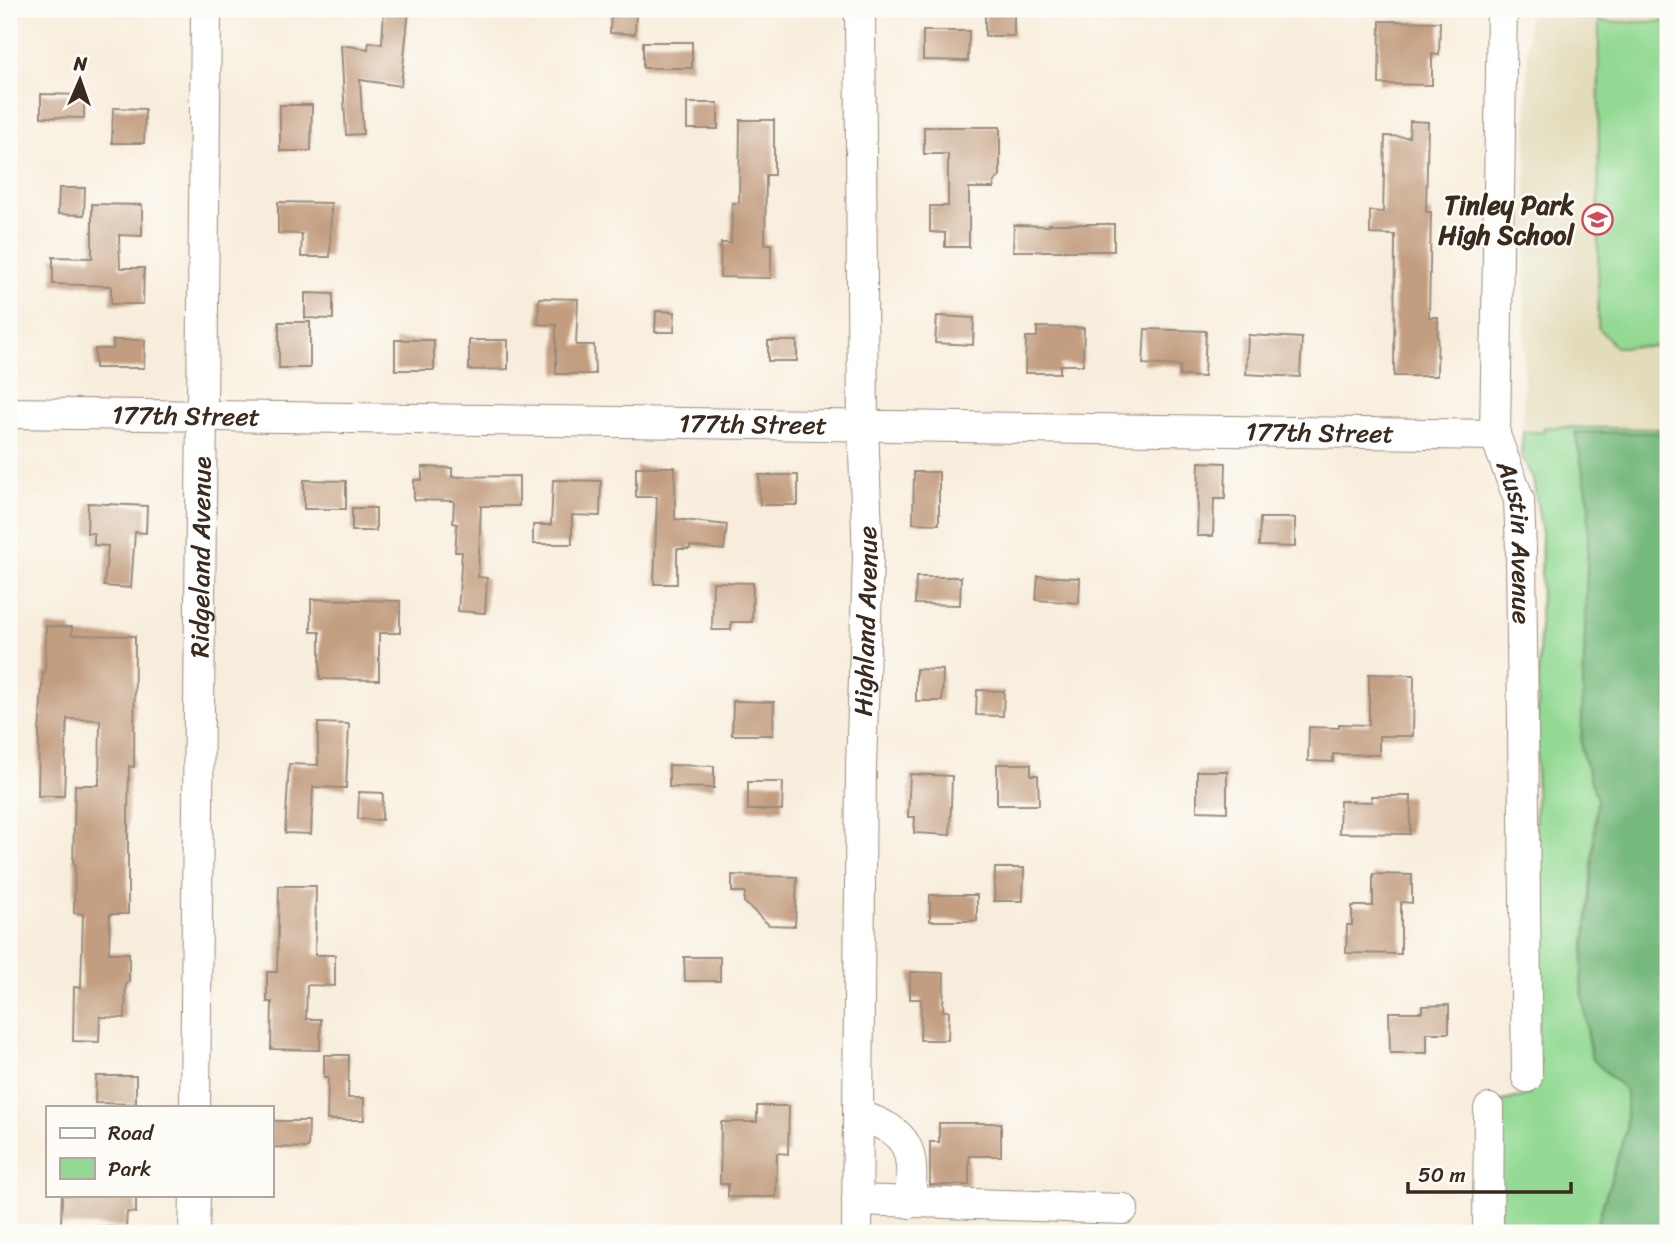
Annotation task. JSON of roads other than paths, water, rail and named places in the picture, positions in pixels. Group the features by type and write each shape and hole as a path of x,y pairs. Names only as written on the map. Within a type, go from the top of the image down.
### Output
{"street":[{"name":"Ridgeland Avenue","path":"195,1106 206,9"},
{"name":"Highland Avenue","path":"857,1233 861,766 868,558 863,426 860,9"},
{"name":"Austin Avenue","path":"1502,9 1495,435 1519,500 1521,538 1527,1077"},
{"name":"177th Street","path":"9,413 1495,435"},
{"path":"1488,1233 1489,1109"},
{"path":"858,1115 897,1132 907,1147 912,1168 910,1203"},
{"path":"194,1233 195,1196"},
{"path":"857,1200 1123,1209"}],"place":[{"name":"Tinley Park High School","path":"1597,220"}]}
